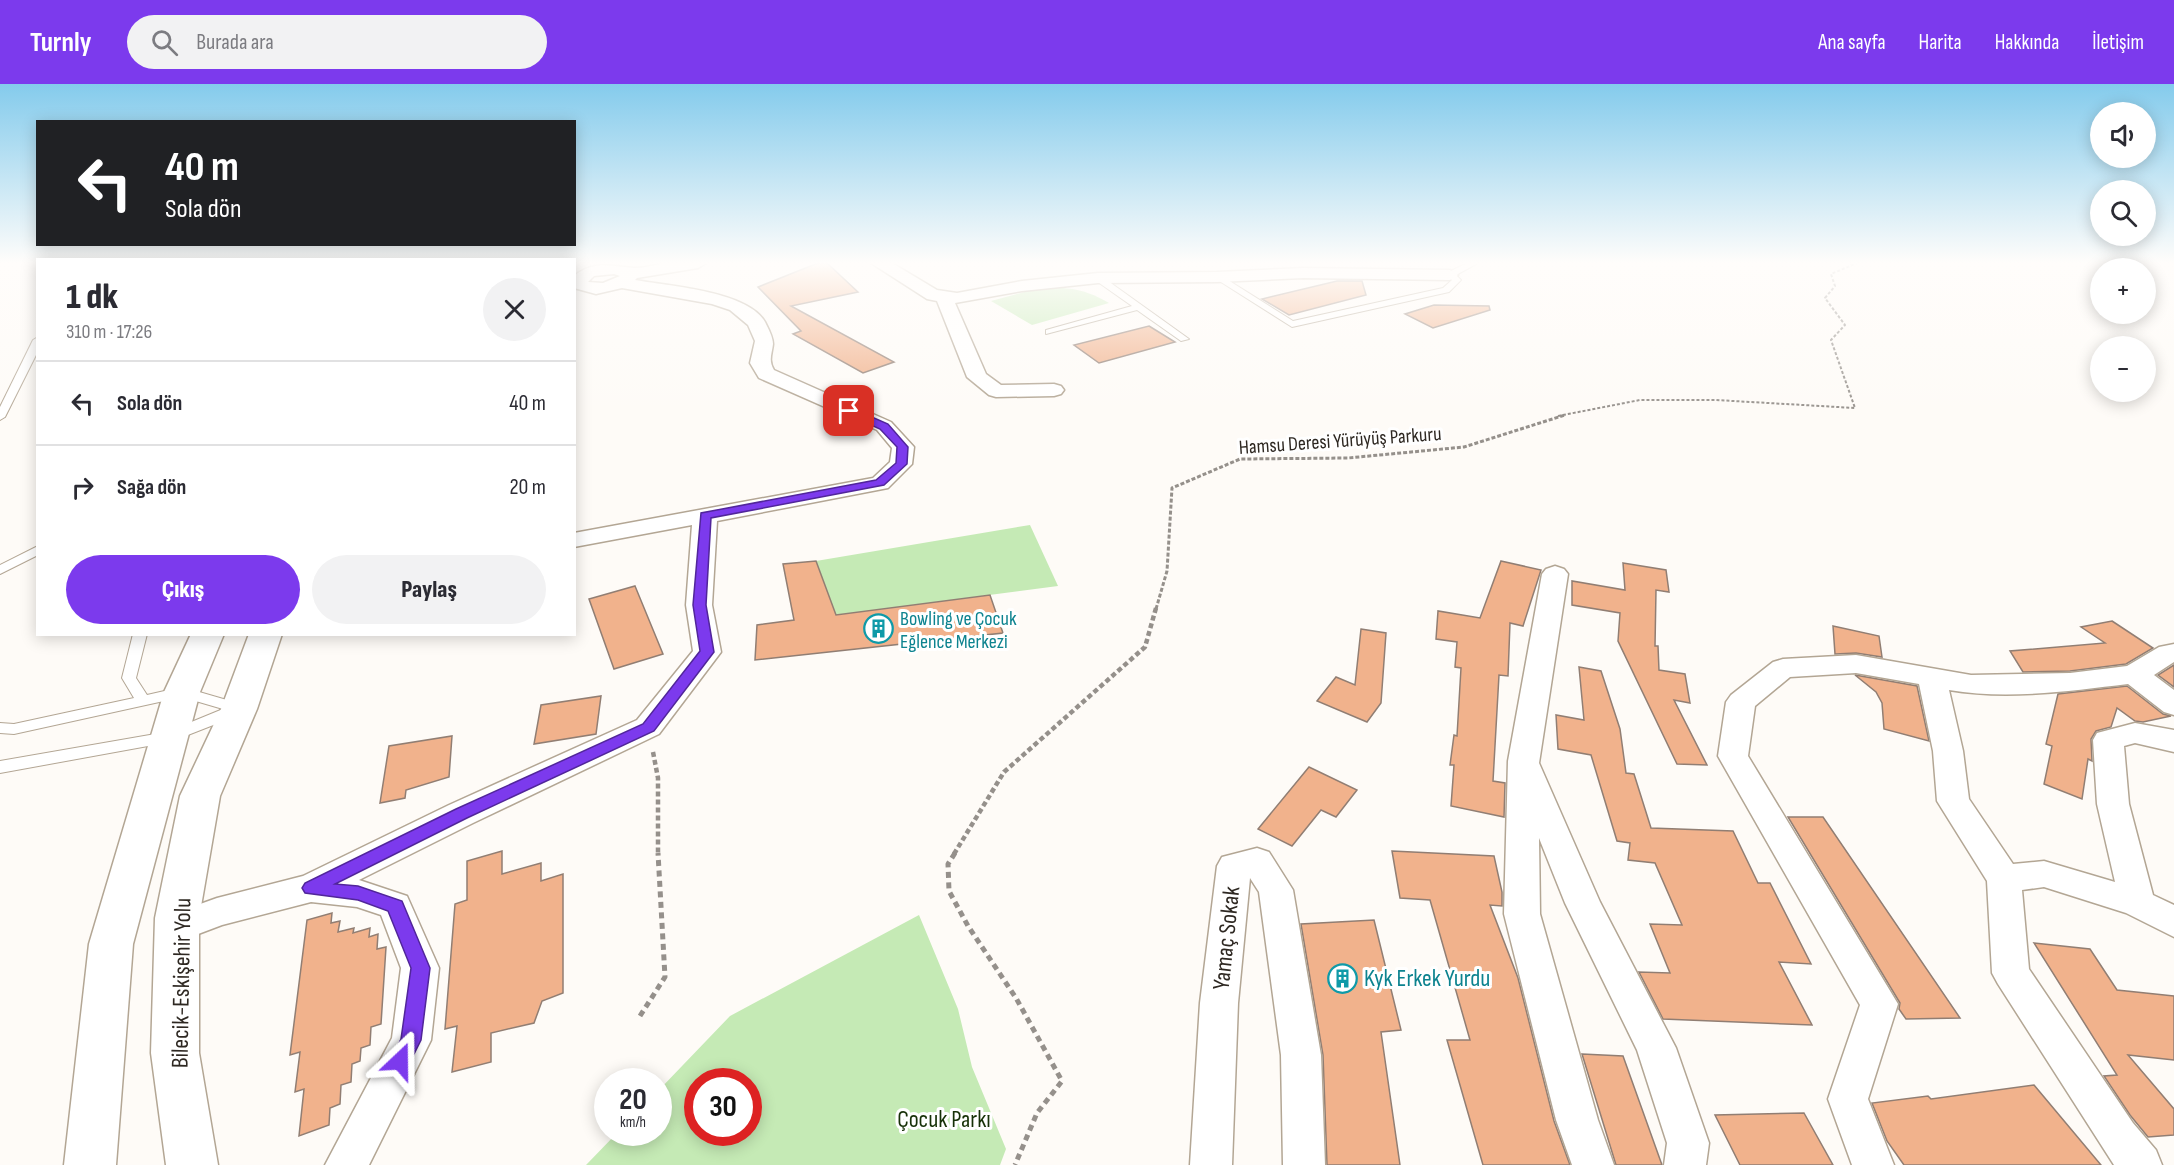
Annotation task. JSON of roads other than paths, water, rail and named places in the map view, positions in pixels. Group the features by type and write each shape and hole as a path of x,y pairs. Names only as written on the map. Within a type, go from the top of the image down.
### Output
{"main road":[{"path":"90,1165 111,944 170,737 163,696 207,636"},
{"name":"Bilecik-Eskişehir Yolu","path":"192,1165 175,1053 177,927 200,796 239,709 265,636"}],"street":[{"path":"576,540 880,483 901,464 903,447 884,426 766,374 760,363 764,341 756,322 745,313"},
{"path":"951,313 977,377 996,391 1054,390"},
{"path":"177,927 217,912 311,888 461,814 648,728 707,652 699,605 705,516"},
{"path":"1555,574 1523,761 1522,914 1577,1120 1593,1165"},
{"path":"1873,1165 1848,1099 1879,1004 1733,756 1741,702 1783,668 1856,664 1971,684 2070,682 2134,674 2169,653 2174,653"},
{"path":"2134,674 2174,705"},
{"path":"1932,677 1948,751 1953,801 2004,879 2011,973 2118,1137 2141,1165"},
{"path":"2138,903 2113,804 2108,740 2135,733 2174,741"},
{"path":"1523,761 1583,903 1656,1048 1688,1143 1685,1165"},
{"name":"Yamaç Sokak","path":"1211,1165 1219,1003 1234,866 1257,861 1276,890 1301,1055 1304,1165"},
{"path":"2004,879 2044,874 2138,903 2174,922"},
{"path":"311,888 358,893 395,906 420,968 411,1040 346,1165"}],"lane":[{"path":"1049,332 1113,313"},
{"path":"1148,313 1184,339"},
{"path":"1275,313 1292,324 1340,313"},
{"path":"0,417 36,344"},
{"path":"0,570 36,551"},
{"path":"140,636 129,678 163,696 239,709"},
{"path":"0,728 14,729 163,696"},
{"path":"0,767 170,737 239,709"}],"place":[{"name":"Bowling ve Çocuk Eğlence Merkezi","path":"879,629"},
{"name":"Kyk Erkek Yurdu","path":"1343,978"}],"park label":[{"name":"Çocuk Parkı","path":"944,1119"}]}
